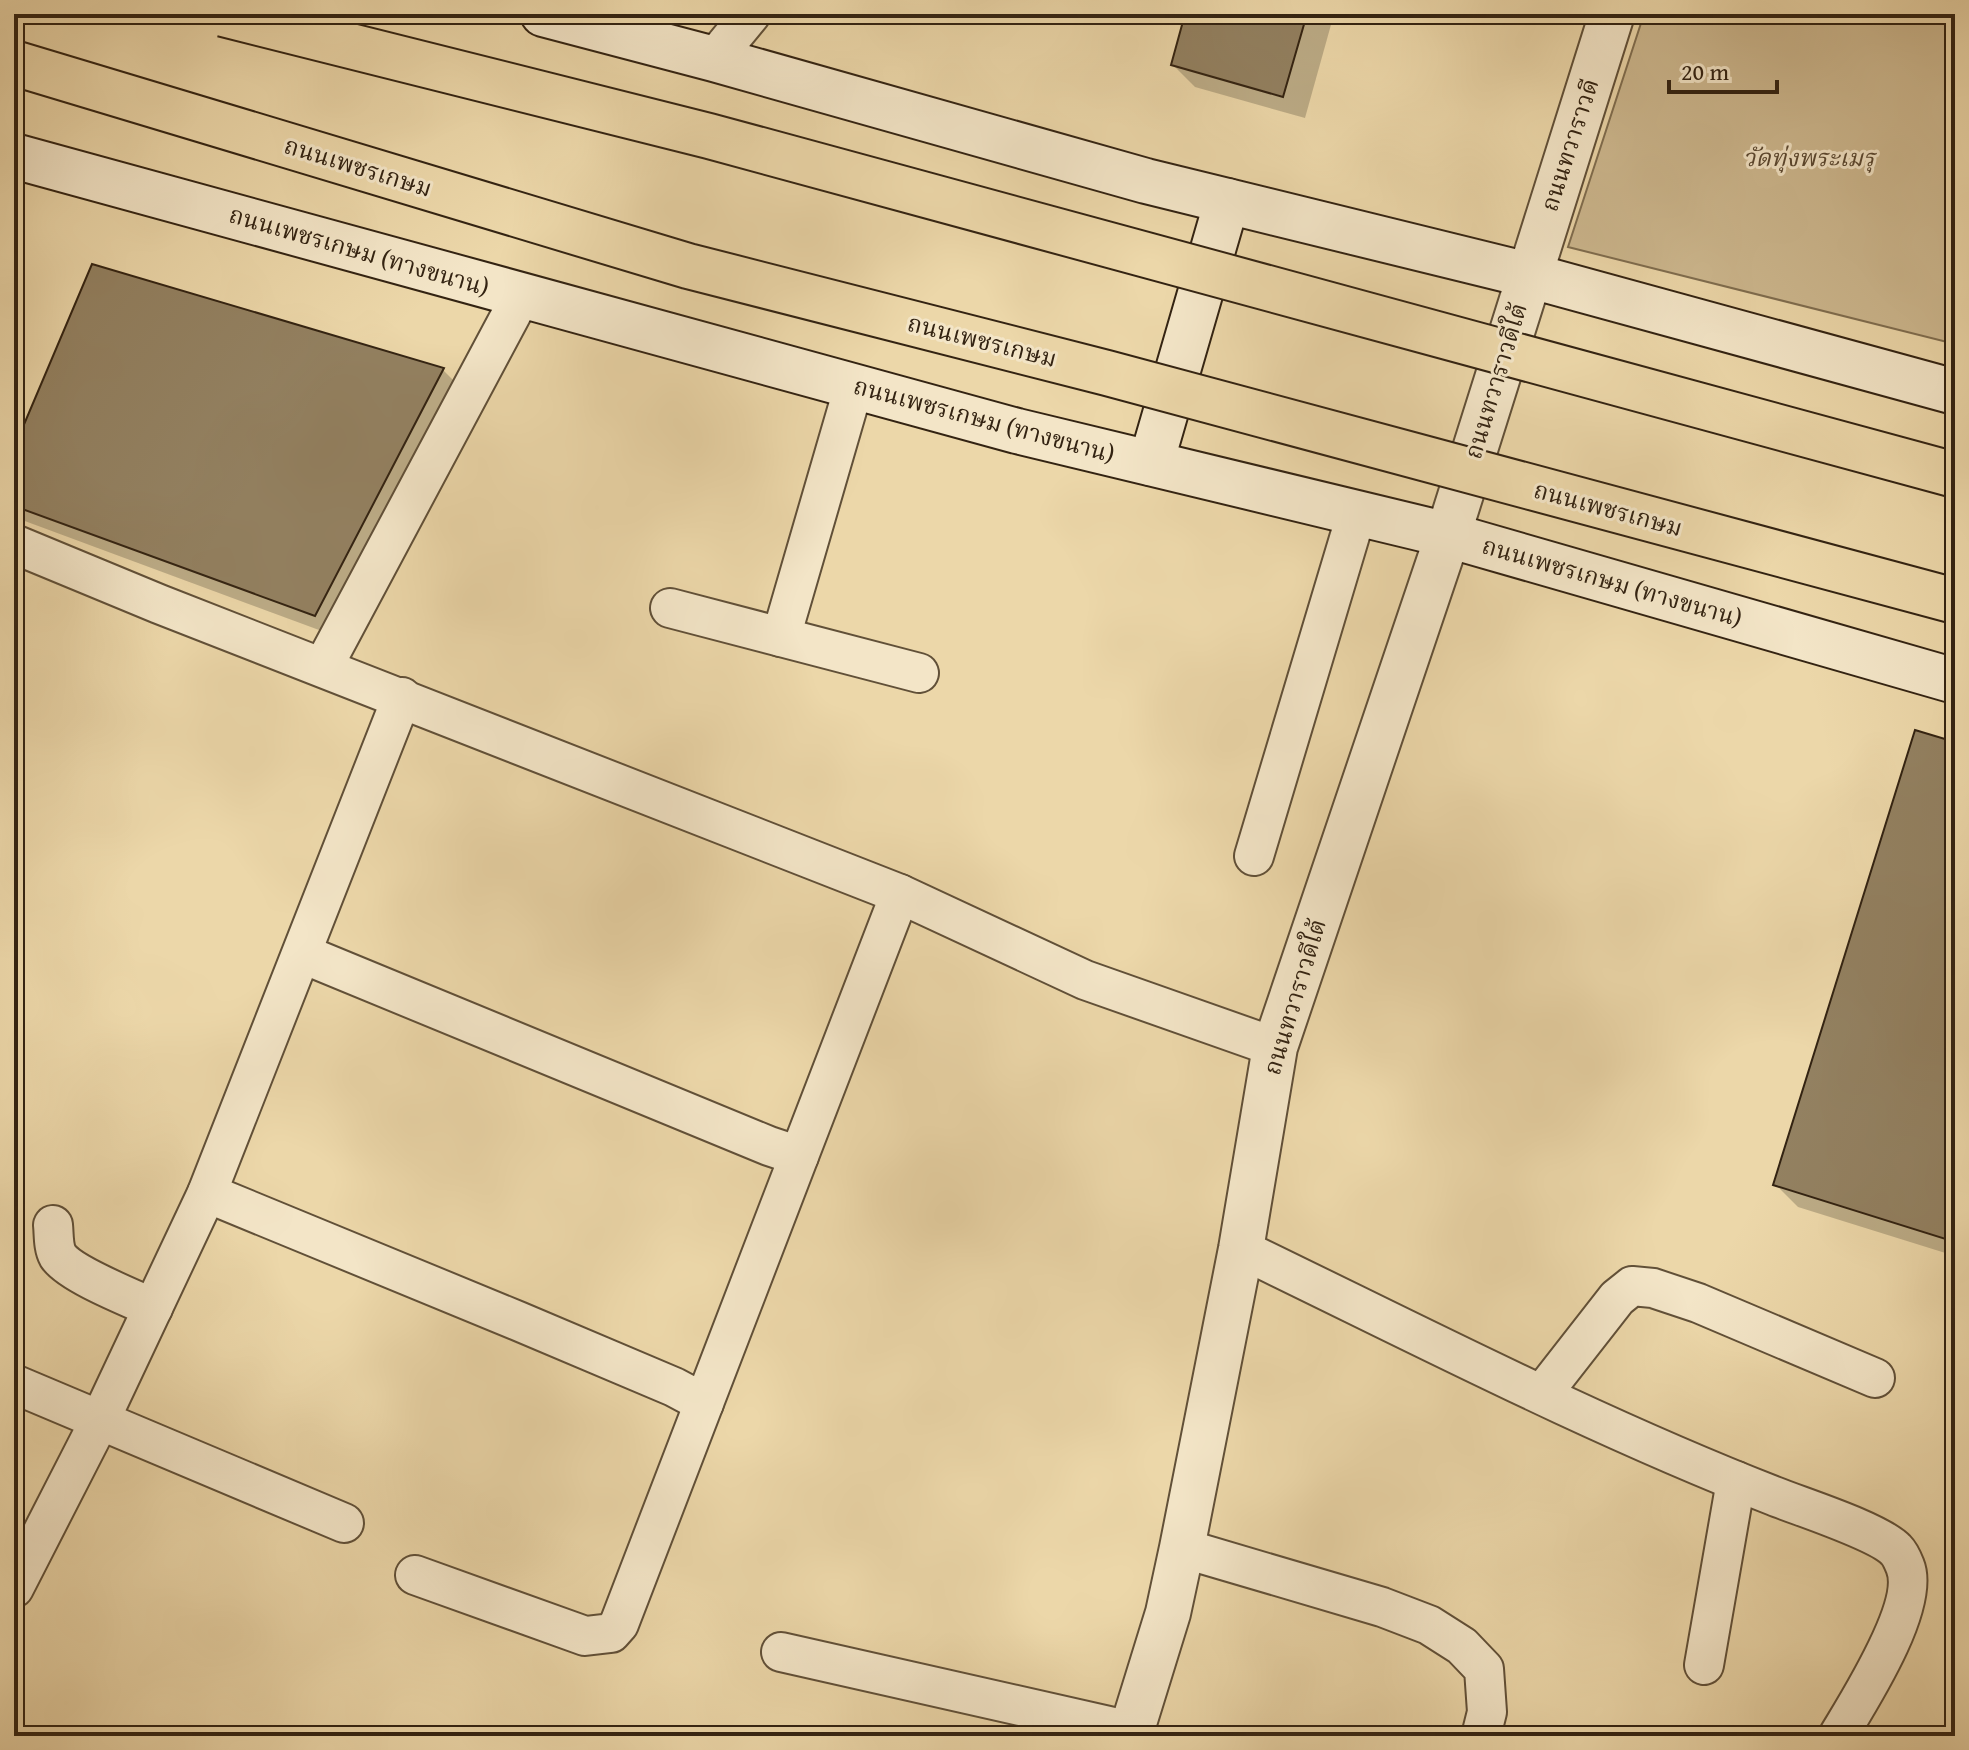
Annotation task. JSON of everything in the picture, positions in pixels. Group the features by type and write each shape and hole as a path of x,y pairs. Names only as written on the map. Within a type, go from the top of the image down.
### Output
{"highway":[{"path":"223,14 724,140 1955,475"},
{"name":"ถนนเพชรเกษม","path":"14,63 688,266 1107,373 1955,601"}],"main road":[{"path":"543,14 1146,181 1528,275 1955,392"},
{"name":"ถนนทวาราวดี","path":"1528,275 1612,14"},
{"name":"ถนนเพชรเกษม (ทางขนาน)","path":"14,156 1017,431 1448,535 1955,681"},
{"path":"1151,463 1227,201"},
{"name":"ถนนทวาราวดีใต้","path":"1130,1733 1168,1613 1182,1548 1241,1249 1275,1047 1448,535 1528,275"}],"street":[{"path":"714,59 751,14"},
{"path":"323,667 521,296"},
{"path":"781,637 854,386"},
{"path":"1254,856 1357,512"},
{"path":"14,544 900,894 1085,980 1275,1047"},
{"path":"670,608 919,673"},
{"path":"14,1588 100,1420 207,1193 402,697"},
{"path":"415,1575 585,1636 611,1633 619,1624 900,894"},
{"path":"303,954 799,1156"},
{"path":"207,1193 518,1321 674,1387 704,1403"},
{"path":"53,1225 55,1250 59,1258 77,1272 153,1308"},
{"path":"1241,1249 1542,1394 1736,1481 1865,1532 1896,1550 1906,1568 1909,1592 1902,1614 1865,1692 1838,1736"},
{"path":"1542,1394 1617,1298 1632,1286 1653,1288 1698,1303 1875,1378"},
{"path":"14,1384 344,1523"},
{"path":"1704,1665 1736,1481"},
{"path":"1182,1548 1382,1607 1429,1625 1462,1646 1484,1669 1487,1712 1481,1736"},
{"path":"781,1652 1130,1733"}],"green space":[{"name":"วัดทุ่งพระเมรุ","path":"1644,14 1955,14 1955,344 1568,247"}],"building":[{"path":"1185,14 1307,14 1283,97 1171,65"},
{"path":"92,264 444,368 315,616 14,506 14,448"},
{"path":"1915,730 1955,742 1955,1242 1773,1185"}]}
